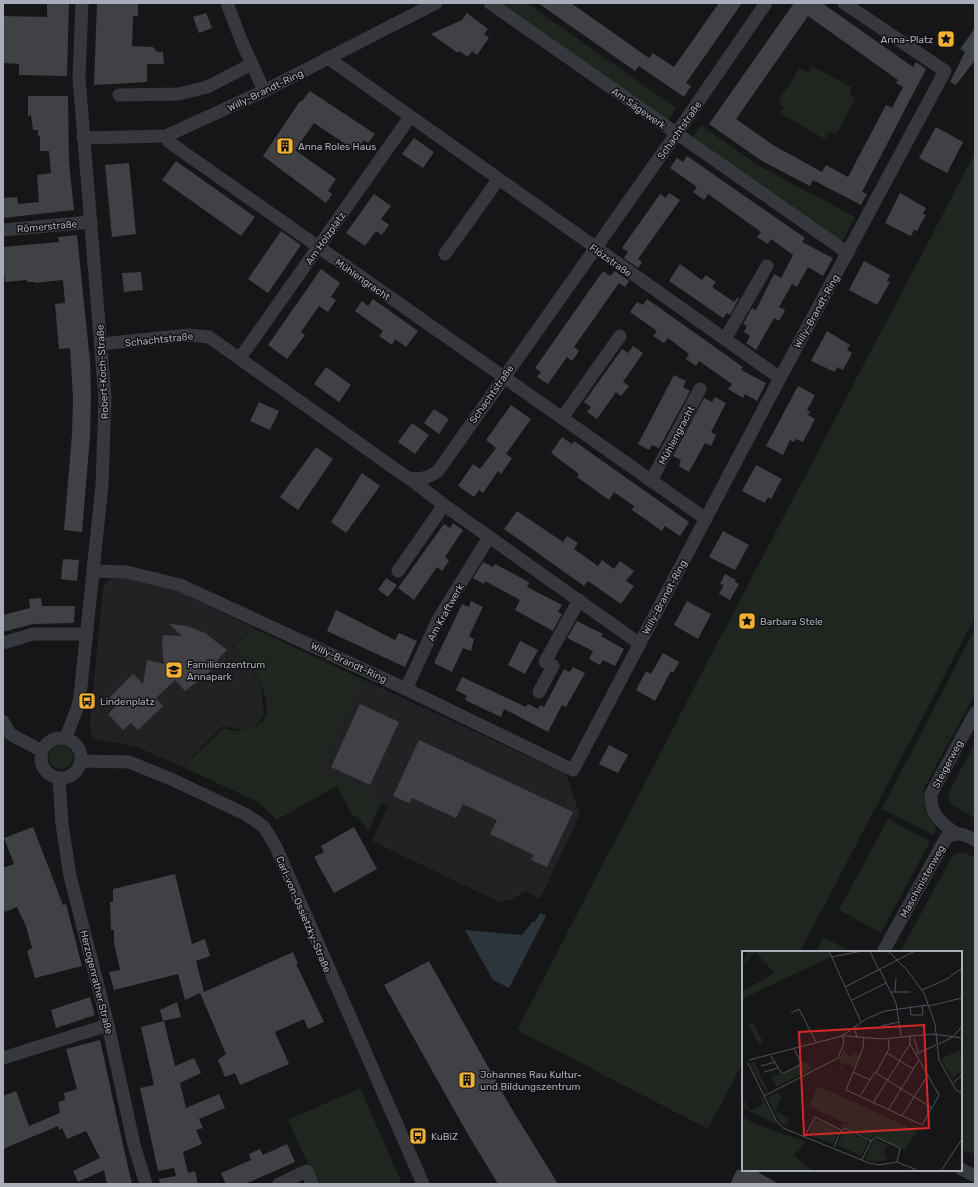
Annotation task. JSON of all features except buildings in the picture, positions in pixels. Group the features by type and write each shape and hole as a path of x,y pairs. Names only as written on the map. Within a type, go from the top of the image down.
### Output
{"street":[{"name":"Robert-Koch-Straße","path":"66,737 78,706 93,571 103,461 105,399 79,78 82,3"},
{"path":"227,3 264,92"},
{"name":"Willy-Brandt-Ring","path":"83,138 166,136 264,92 436,3"},
{"name":"Am Sägewerk","path":"490,3 848,253"},
{"name":"Schachtstraße","path":"101,344 199,335 208,337 240,358 408,478 418,480 429,478 438,471 594,248 676,134 766,3"},
{"name":"Willy-Brandt-Ring","path":"93,571 127,572 180,584 406,689 573,770 780,378 945,71 844,3"},
{"name":"Flözstraße","path":"328,58 594,248 780,378"},
{"path":"119,95 179,94 207,87 252,64"},
{"name":"Am Holzplatz","path":"240,358 410,117"},
{"name":"Mühlengracht","path":"166,136 169,142 706,519"},
{"path":"445,254 498,180"},
{"name":"Römerstraße","path":"3,230 91,222"},
{"path":"725,340 767,266"},
{"path":"562,418 620,336"},
{"name":"Mühlengracht","path":"652,481 700,389"},
{"path":"408,478 640,644"},
{"path":"398,571 444,505"},
{"name":"Am Kraftwerk","path":"406,689 438,620 489,537"},
{"path":"539,692 553,666 545,662 579,600"},
{"path":"3,643 33,634 86,634"},
{"name":"Steigerweg","path":"954,833 935,815 931,805 931,794 975,713"},
{"path":"3,721 10,734 42,750"},
{"path":"66,737 75,742 80,750 82,760 78,770 69,776 59,778 50,775 44,769 41,760 42,750 47,742 56,738 66,737"},
{"name":"Carl-von-Ossietzky-Straße","path":"82,760 129,762 228,804 247,814 264,827 276,847 423,1184"},
{"name":"Herzogenrather Straße","path":"59,778 62,824 70,876 108,1025 134,1145 146,1184"},
{"path":"954,833 965,834 975,840"},
{"name":"Maschinistenweg","path":"884,951 940,848 946,838 954,833"},
{"path":"3,1058 108,1025"},
{"path":"962,1170 975,1176"},
{"path":"279,1184 307,1171 312,1184"}],"shaded area":[{"path":"499,3 527,3 676,108 667,121"},
{"path":"813,67 852,87 849,94 856,98 836,135 829,132 825,139 779,113 784,107 778,101 800,68 808,73"},
{"path":"701,125 759,166 855,217 841,243 692,138"},
{"path":"975,153 975,617 801,951 742,951 742,1064 708,1129 517,1030 710,657"},
{"name":"Familienzentrum Annapark","path":"121,578 140,580 166,586 255,628 232,645 247,662 261,687 264,713 260,722 251,729 241,730 223,726 182,767 137,747 92,738 90,719 103,590 105,584 111,579"},
{"path":"975,628 975,694 923,790 925,809 936,829 933,835 882,809"},
{"path":"255,629 362,679 321,770 373,794 371,799 381,803 368,832 359,818 352,815 337,786 276,820 256,801 183,767 224,728 236,731 245,730 257,726 265,718 267,708 260,684 254,672 233,645"},
{"path":"362,679 566,774 580,815 540,899 525,891 512,900 499,902 372,841 388,806 371,799 373,794 320,770"},
{"path":"975,744 975,818 951,804 948,793"},
{"path":"61,745 66,746 72,752 72,762 66,768 61,769 56,768 50,762 49,757 50,752 56,746"},
{"path":"888,819 930,841 881,933 839,910"},
{"path":"964,852 975,858 975,1154 962,1150 962,951 901,951 953,855"},
{"path":"540,913 546,916 509,988 493,980 465,930 522,935 533,921 535,922"},
{"path":"824,937 848,951 817,951"},
{"path":"360,1088 402,1184 317,1184 288,1120"}],"place":[{"name":"Anna-Platz","path":"946,39"},
{"name":"Anna Roles Haus","path":"285,146"},
{"name":"Barbara Stele","path":"747,621"},
{"name":"Familienzentrum Annapark","path":"174,670"},
{"name":"Lindenplatz","path":"87,701"},
{"name":"Johannes Rau Kultur- und Bildungszentrum","path":"467,1080"},
{"name":"KuBiZ","path":"418,1136"}]}
